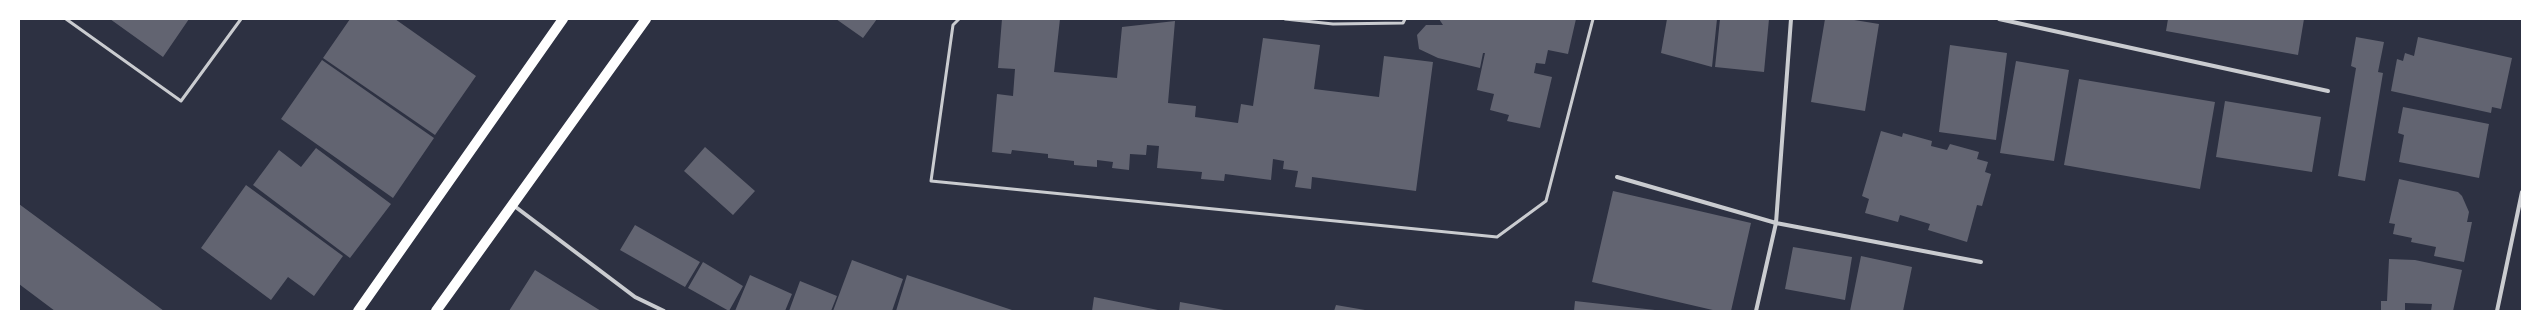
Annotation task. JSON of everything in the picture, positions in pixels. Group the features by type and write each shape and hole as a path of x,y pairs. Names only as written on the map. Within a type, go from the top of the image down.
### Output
{"main road":[{"path":"358,311 563,19"},
{"path":"436,311 646,19"}],"street":[{"path":"1756,311 1776,223 1791,19"},
{"path":"1999,19 2328,91"},
{"path":"1617,177 1776,223 1981,262"},
{"path":"2497,311 2522,192"},
{"path":"512,204 635,297 664,311"}],"lane":[{"path":"66,19 181,101 241,19"},
{"path":"959,19 953,25 932,181 1497,237 1546,201 1593,19"},
{"path":"1285,19 1333,24 1403,24 1405,19"}],"building":[{"path":"110,19 189,19 163,57"},
{"path":"350,19 395,19 476,76 435,135 323,58"},
{"path":"836,19 877,19 863,38"},
{"path":"1002,19 1060,19 1054,72 1117,78 1122,27 1175,21 1168,103 1196,106 1195,117 1238,123 1241,104 1253,106 1263,38 1320,45 1314,89 1379,97 1384,56 1433,62 1416,191 1312,177 1311,189 1295,187 1298,171 1283,169 1284,161 1273,159 1271,180 1225,174 1224,181 1201,179 1202,172 1157,168 1159,146 1147,145 1146,155 1130,154 1129,170 1112,168 1113,162 1097,160 1097,167 1074,165 1074,161 1048,158 1048,154 1012,150 1011,154 992,152 997,94 1013,96 1015,69 998,68"},
{"path":"1439,19 1576,19 1568,54 1548,50 1545,64 1536,63 1534,73 1552,77 1540,128 1507,121 1509,115 1490,110 1494,94 1477,90 1485,53 1483,53 1480,68 1438,58 1419,49 1417,35 1426,25 1443,25"},
{"path":"1667,19 1717,19 1712,67 1661,53"},
{"path":"1720,19 1769,19 1764,72 1715,67"},
{"path":"1825,19 1848,19 1879,24 1865,111 1811,102"},
{"path":"2168,19 2304,19 2298,55 2166,31"},
{"path":"2356,37 2384,42 2378,72 2383,73 2365,181 2338,176 2356,68 2351,66"},
{"path":"2418,37 2512,58 2501,109 2492,107 2491,113 2391,91 2397,59 2403,61 2405,53 2414,56"},
{"path":"1950,45 2007,53 1996,140 1939,132"},
{"path":"322,60 434,138 393,198 281,119"},
{"path":"2016,61 2069,70 2054,161 2000,153"},
{"path":"2079,79 2215,102 2200,189 2064,165"},
{"path":"2225,101 2321,117 2312,172 2216,157"},
{"path":"2403,107 2489,124 2479,178 2399,162 2404,135 2398,133"},
{"path":"1881,131 1902,137 1903,133 1932,141 1931,146 1947,150 1950,144 1979,152 1977,159 1988,162 1985,172 1991,174 1982,206 1977,205 1967,242 1928,230 1930,224 1900,215 1898,222 1865,213 1869,199 1862,196"},
{"path":"705,147 755,191 733,215 684,171"},
{"path":"316,148 391,204 350,258 253,185 279,150 301,167"},
{"path":"2399,179 2458,192 2462,196 2469,212 2467,222 2472,222 2464,262 2434,256 2436,247 2411,242 2412,238 2393,234 2395,224 2389,223"},
{"path":"246,185 343,256 314,296 288,277 271,300 201,248"},
{"path":"1613,191 1751,223 1731,311 1717,311 1592,282"},
{"path":"19,204 164,311 55,311 19,284"},
{"path":"635,225 700,262 685,287 620,250"},
{"path":"1793,247 1852,257 1845,300 1785,289"},
{"path":"1861,256 1912,267 1903,311 1850,311"},
{"path":"2389,259 2415,260 2462,270 2453,311 2431,311 2432,304 2405,303 2405,311 2381,311 2381,301 2387,301"},
{"path":"852,260 903,279 892,311 833,311"},
{"path":"703,262 743,286 729,311 688,288"},
{"path":"535,270 601,311 509,311"},
{"path":"750,275 792,294 785,311 735,311"},
{"path":"907,275 1015,311 896,311"},
{"path":"800,281 837,296 831,311 789,311"},
{"path":"1094,297 1158,310 1158,311 1092,311"},
{"path":"1575,301 1655,310 1655,311 1574,311"},
{"path":"1180,302 1224,310 1224,311 1179,311"},
{"path":"1336,305 1365,310 1365,311 1334,311"}]}
